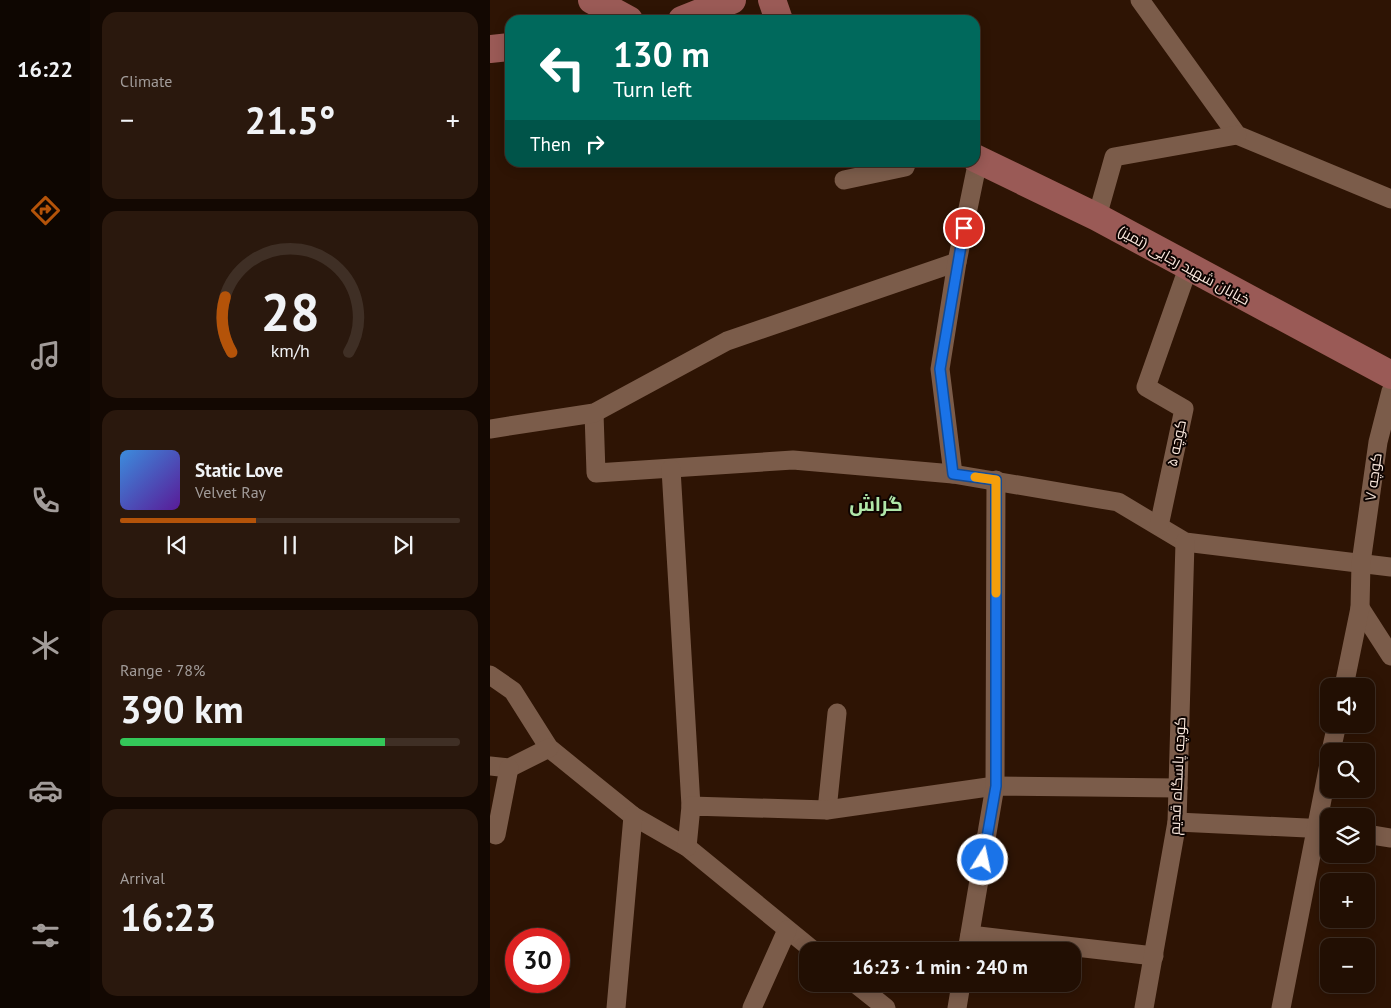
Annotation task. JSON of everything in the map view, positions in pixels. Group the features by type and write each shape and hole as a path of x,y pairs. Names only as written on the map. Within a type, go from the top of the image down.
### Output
{"street":[{"path":"592,0 622,12"},
{"path":"694,15 732,0"},
{"path":"772,0 777,15"},
{"path":"1140,0 1237,135 1391,198"},
{"path":"490,49 505,48"},
{"path":"1097,217 1114,157 1237,135"},
{"name":"خیابان شهید رجایی (تمیز)","path":"980,160 1097,217 1188,268 1391,375"},
{"path":"844,180 905,167"},
{"path":"953,474 940,369 957,262 975,167"},
{"path":"490,429 594,414 727,341 957,262"},
{"name":"کوچه ۵","path":"1159,526 1184,409 1146,387 1188,268"},
{"name":"کوچه ۷","path":"1346,678 1360,608 1361,564 1378,442 1391,391"},
{"path":"594,414 596,473 794,460 953,474 1118,502 1186,542 1391,567"},
{"path":"671,469 691,806 687,846"},
{"path":"969,942 996,786 996,480"},
{"name":"کوچه پاسگاه قدیم","path":"1144,1008 1177,822 1186,542"},
{"path":"1360,608 1391,656"},
{"path":"490,675 513,691 549,748 633,816 687,846 802,942"},
{"path":"827,810 837,713"},
{"path":"490,766 510,768 549,748"},
{"path":"496,835 510,768"},
{"path":"691,806 827,810 996,786 1178,788"},
{"path":"616,1008 633,816"},
{"path":"1177,822 1320,828"},
{"path":"1375,835 1391,838"},
{"path":"1281,1008 1320,837"},
{"path":"752,1008 787,930"},
{"path":"1081,951 1154,956"},
{"path":"866,992 886,1008"},
{"path":"957,1008 960,992"}],"slow traffic":[{"path":"975,477 996,480 996,593"}],"district":[{"name":"گراش","path":"876,504"}],"route":[{"path":"964,228 940,369 953,474 996,480 996,786 983,860"}]}
